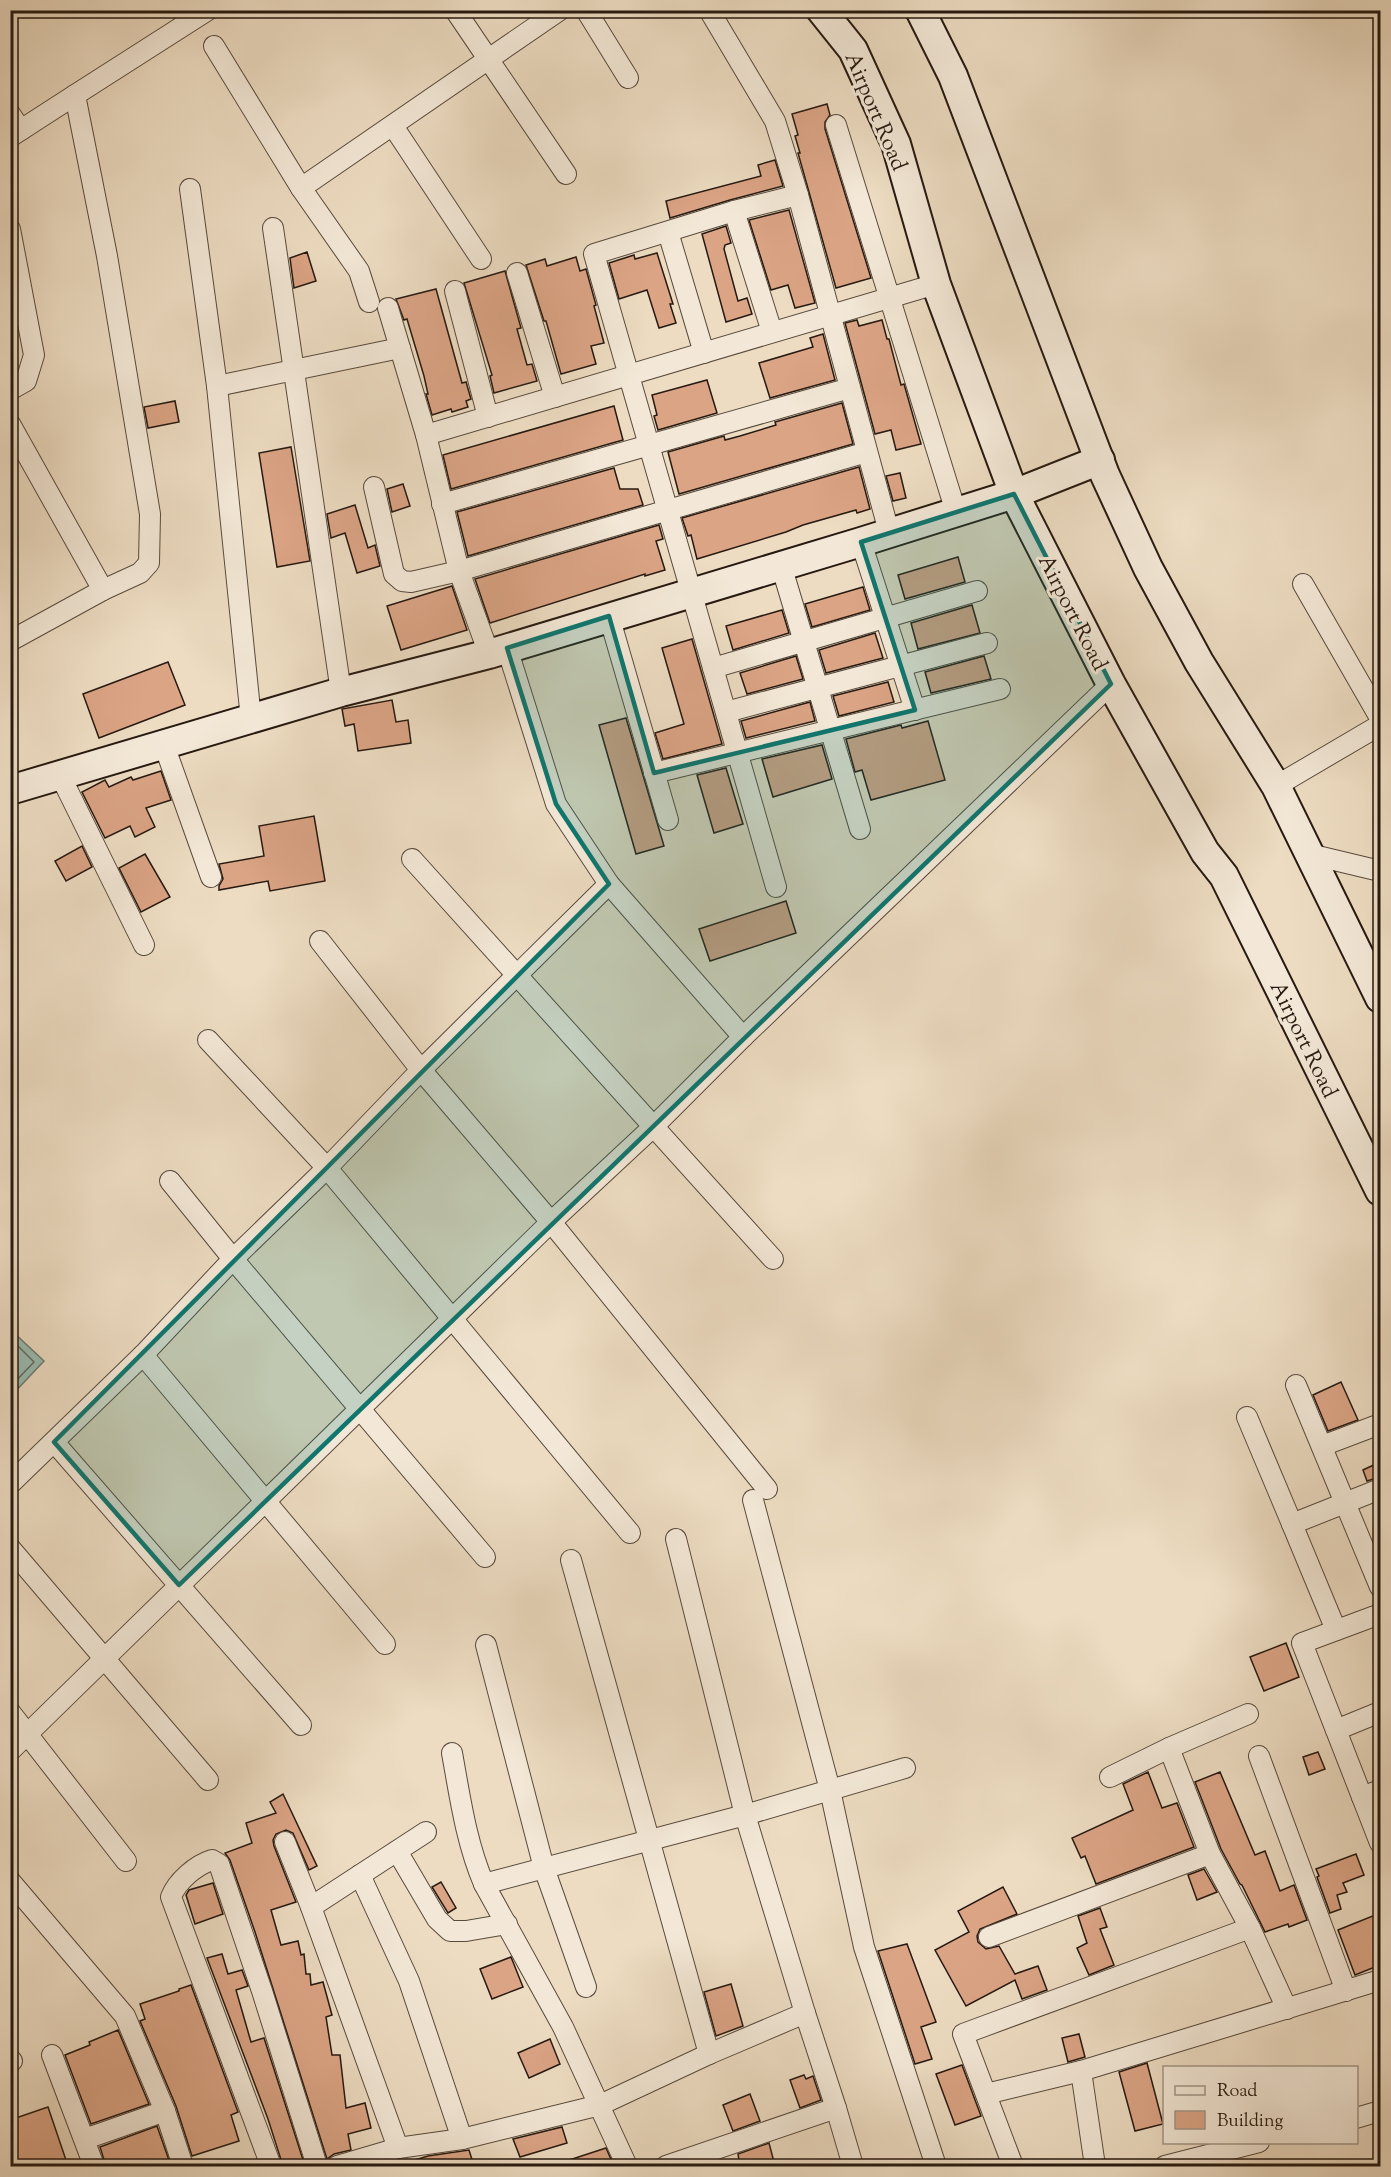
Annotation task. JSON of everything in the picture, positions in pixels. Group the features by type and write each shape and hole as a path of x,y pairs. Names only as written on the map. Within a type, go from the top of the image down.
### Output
{"main road":[{"name":"Airport Road","path":"821,10 853,50 896,144 936,284 1014,494 1111,684 1205,852 1224,876 1380,1191"},
{"path":"920,10 953,76 1100,460 1148,568 1193,652 1276,786 1380,996"},
{"path":"10,790 341,692 498,651 861,542 1014,494 1100,460"}],"street":[{"path":"455,10 566,174"},
{"path":"302,188 490,61 560,10"},
{"path":"586,10 628,78"},
{"path":"709,10 775,121 798,195 889,532"},
{"path":"14,127 75,95 197,13"},
{"path":"214,46 302,188 359,271 369,302"},
{"path":"10,641 103,590 140,573 149,563 150,514 107,256 75,95"},
{"path":"836,125 956,512"},
{"path":"393,126 481,259"},
{"path":"190,189 217,386 251,719"},
{"path":"776,887 594,254 734,211 798,195"},
{"path":"734,211 772,332"},
{"path":"273,228 341,692"},
{"path":"10,229 34,355 26,381 10,390"},
{"path":"668,232 704,353"},
{"path":"517,273 555,397"},
{"path":"426,435 936,284"},
{"path":"454,291 488,417"},
{"path":"388,308 426,435 459,571 498,651 556,804 609,884 743,1037"},
{"path":"217,386 400,348"},
{"path":"442,504 850,388"},
{"path":"10,424 103,590"},
{"path":"374,487 394,574 402,581 411,582 459,571 867,452"},
{"path":"861,542 915,710"},
{"path":"781,565 860,829"},
{"path":"1303,584 1380,718"},
{"path":"713,668 977,591"},
{"path":"609,616 668,820"},
{"path":"726,712 987,643"},
{"path":"10,1751 29,1735 179,1585 551,1222 1111,684"},
{"path":"654,773 1000,689"},
{"path":"1276,786 1380,725"},
{"path":"164,745 211,877"},
{"path":"60,775 144,945"},
{"path":"1309,854 1380,871"},
{"path":"412,859 773,1259"},
{"path":"10,1484 144,1355 233,1259 327,1168 421,1070 609,884"},
{"path":"320,941 421,1070 551,1222 760,1495 830,1790 864,1947 936,2166"},
{"path":"208,1040 327,1168 630,1533"},
{"path":"170,1181 485,1557"},
{"path":"144,1355 385,1644"},
{"path":"1296,1385 1380,1587"},
{"path":"1247,1416 1336,1630"},
{"path":"1322,1446 1380,1424"},
{"path":"54,1442 301,1725"},
{"path":"1292,1524 1380,1489"},
{"path":"676,1539 745,1815 853,2166"},
{"path":"10,1548 208,1780"},
{"path":"571,1560 708,2054"},
{"path":"1380,1614 1302,1643 1336,1730 1371,1794 1380,1843"},
{"path":"486,1646 544,1868 586,1988"},
{"path":"10,1712 126,1861"},
{"path":"1336,1730 1380,1712"},
{"path":"1110,1777 1169,1748 1248,1714"},
{"path":"1169,1748 1210,1854 1250,1928 1287,2009"},
{"path":"452,1753 470,1848 484,1884 563,2027 627,2166"},
{"path":"1259,1756 1347,1991"},
{"path":"484,1884 745,1815 905,1768"},
{"path":"311,1906 426,1832"},
{"path":"285,1842 311,1906 398,2148"},
{"path":"397,1851 437,1919 450,1931 466,1931 507,1924"},
{"path":"989,1937 1210,1854"},
{"path":"271,2166 171,1897 175,1888 203,1863 212,1860 219,1863 317,2166"},
{"path":"360,1875 409,1981 462,2139"},
{"path":"10,1881 125,2016 165,2110 183,2166"},
{"path":"1013,2166 963,2034 1250,1928"},
{"path":"986,2094 1081,2071 1380,1980"},
{"path":"337,2166 398,2148 462,2139 600,2105 708,2054 806,2013"},
{"path":"52,2055 94,2166"},
{"path":"1081,2071 1095,2166"},
{"path":"666,2166 836,2108"},
{"path":"85,2139 165,2110"},
{"path":"1358,2117 1380,2111"},
{"path":"1165,2166 1251,2144"}],"highlighted area":[{"path":"1014,494 1111,684 179,1585 54,1442 609,884 556,804 507,648 609,616 654,773 915,710 861,542"}],"water":[{"path":"11,1330 44,1361 10,1396"}],"building":[{"path":"827,104 830,115 825,122 825,129 871,278 836,288 798,153 800,153 795,136 798,135 792,114"},
{"path":"775,160 783,186 670,218 666,201 761,176 758,165"},
{"path":"789,210 815,303 795,308 788,285 771,290 749,220"},
{"path":"726,226 731,243 725,245 724,249 738,301 747,298 752,314 726,322 702,234"},
{"path":"307,252 316,281 294,288 290,258"},
{"path":"657,253 673,304 670,304 676,323 659,328 647,290 619,299 609,263 634,255 635,259"},
{"path":"576,257 580,271 586,269 604,343 591,346 596,364 561,374 546,321 544,321 526,265 545,259 547,266"},
{"path":"505,271 521,328 517,329 527,365 532,364 537,381 494,393 490,376 492,375 464,283"},
{"path":"436,289 462,383 466,382 471,399 466,401 468,407 432,415 424,376 407,319 404,320 396,299"},
{"path":"857,320 859,326 882,320 921,444 896,450 891,430 875,434 845,323"},
{"path":"823,334 835,380 770,398 759,363 813,347 810,338"},
{"path":"707,380 717,413 658,430 652,395"},
{"path":"175,401 179,422 148,428 144,407"},
{"path":"842,403 853,444 679,494 668,452 724,436 725,440 740,436 776,425 775,422"},
{"path":"614,406 623,440 451,489 443,455"},
{"path":"291,447 310,561 277,567 259,453"},
{"path":"859,467 870,509 857,513 856,510 803,525 697,559 691,535 688,536 682,518"},
{"path":"614,468 620,489 638,489 643,505 468,556 457,512"},
{"path":"900,473 906,498 893,501 886,476"},
{"path":"403,484 410,506 392,512 387,489"},
{"path":"355,505 368,548 375,545 380,566 357,573 345,533 331,538 327,514"},
{"path":"659,525 663,539 656,541 665,570 645,576 645,574 490,623 475,579"},
{"path":"958,557 965,582 905,599 898,575"},
{"path":"452,586 467,630 401,650 387,606"},
{"path":"863,587 870,610 812,627 805,604"},
{"path":"972,605 980,633 918,649 911,623"},
{"path":"782,610 789,633 733,650 726,626"},
{"path":"875,633 883,658 826,673 819,650"},
{"path":"692,639 722,744 663,759 655,733 684,724 662,648"},
{"path":"796,656 803,679 747,694 740,673"},
{"path":"984,656 991,679 931,693 925,672"},
{"path":"168,662 185,705 99,738 83,694"},
{"path":"888,682 894,702 839,716 833,696"},
{"path":"392,700 396,722 408,720 411,743 358,751 354,724 345,726 342,709"},
{"path":"810,702 815,721 746,738 741,721"},
{"path":"626,718 664,846 636,854 599,725"},
{"path":"928,721 945,780 871,800 862,770 855,772 846,739 901,725 902,728"},
{"path":"822,745 832,779 773,797 762,759"},
{"path":"726,768 743,824 714,833 697,775"},
{"path":"161,771 171,800 146,808 155,827 135,837 130,826 105,838 82,792 105,780 109,787 131,777 133,780"},
{"path":"314,816 325,881 270,891 268,881 219,890 223,879 219,864 264,856 259,826"},
{"path":"82,846 92,867 66,881 55,861"},
{"path":"145,854 170,897 141,912 119,868"},
{"path":"786,901 796,933 710,961 699,929"},
{"path":"1341,1382 1358,1420 1328,1431 1313,1395"},
{"path":"1380,1462 1380,1477 1367,1481 1363,1470"},
{"path":"1286,1643 1299,1677 1264,1691 1250,1657"},
{"path":"1318,1752 1325,1769 1309,1775 1303,1757"},
{"path":"1148,1772 1162,1808 1177,1803 1194,1847 1096,1884 1085,1856 1081,1858 1072,1838 1133,1810 1123,1784"},
{"path":"1220,1772 1255,1855 1265,1851 1280,1891 1294,1885 1307,1920 1265,1932 1221,1849 1195,1782"},
{"path":"283,1794 317,1866 309,1870 293,1833 286,1830 276,1834 273,1840 274,1846 296,1902 271,1910 281,1945 298,1941 301,1955 304,1954 306,1974 310,1974 311,1985 323,1982 332,2015 326,2017 332,2055 340,2055 346,2108 365,2103 371,2128 348,2134 351,2150 334,2154 327,2159 255,1932 230,1860 225,1853 252,1843 246,1823 276,1813 270,1802"},
{"path":"1356,1854 1364,1875 1343,1883 1347,1892 1337,1895 1341,1909 1330,1913 1316,1869"},
{"path":"1204,1869 1217,1892 1197,1900 1188,1875"},
{"path":"441,1882 456,1908 448,1913 432,1887"},
{"path":"213,1883 223,1914 195,1924 186,1895 189,1890"},
{"path":"1003,1887 1017,1914 980,1929 977,1936 978,1942 986,1949 999,1946 1015,1974 1038,1966 1047,1990 1022,1999 1015,1980 966,2006 935,1950 969,1932 958,1911"},
{"path":"1100,1908 1107,1927 1100,1929 1114,1965 1089,1975 1077,1948 1087,1943 1078,1916"},
{"path":"1380,1913 1380,1965 1355,1975 1338,1930"},
{"path":"907,1944 936,2022 921,2027 932,2059 915,2064 878,1951"},
{"path":"222,1954 228,1974 242,1970 248,1986 236,1990 251,2042 264,2038 305,2166 283,2166 268,2119 207,1958"},
{"path":"511,1957 523,1987 492,1999 480,1969"},
{"path":"731,1984 743,2026 716,2036 704,1992"},
{"path":"191,1985 238,2112 231,2115 239,2141 192,2156 176,2106 140,2021 145,2019 140,2004"},
{"path":"118,2030 149,2104 91,2124 65,2055"},
{"path":"1079,2034 1085,2057 1068,2062 1062,2038"},
{"path":"550,2039 560,2064 529,2078 518,2053"},
{"path":"1147,2063 1163,2124 1135,2131 1119,2072"},
{"path":"962,2065 981,2116 955,2125 936,2074"},
{"path":"804,2075 806,2079 813,2076 821,2100 800,2108 790,2080"},
{"path":"750,2094 760,2121 733,2131 723,2105"},
{"path":"48,2107 68,2166 10,2166 10,2120"},
{"path":"157,2126 171,2166 106,2166 100,2147"},
{"path":"562,2127 567,2143 520,2157 513,2139"},
{"path":"769,2143 775,2166 740,2166 738,2154"},
{"path":"606,2148 614,2166 560,2166 560,2163"},
{"path":"469,2150 474,2166 406,2166 405,2163 428,2156"}]}
